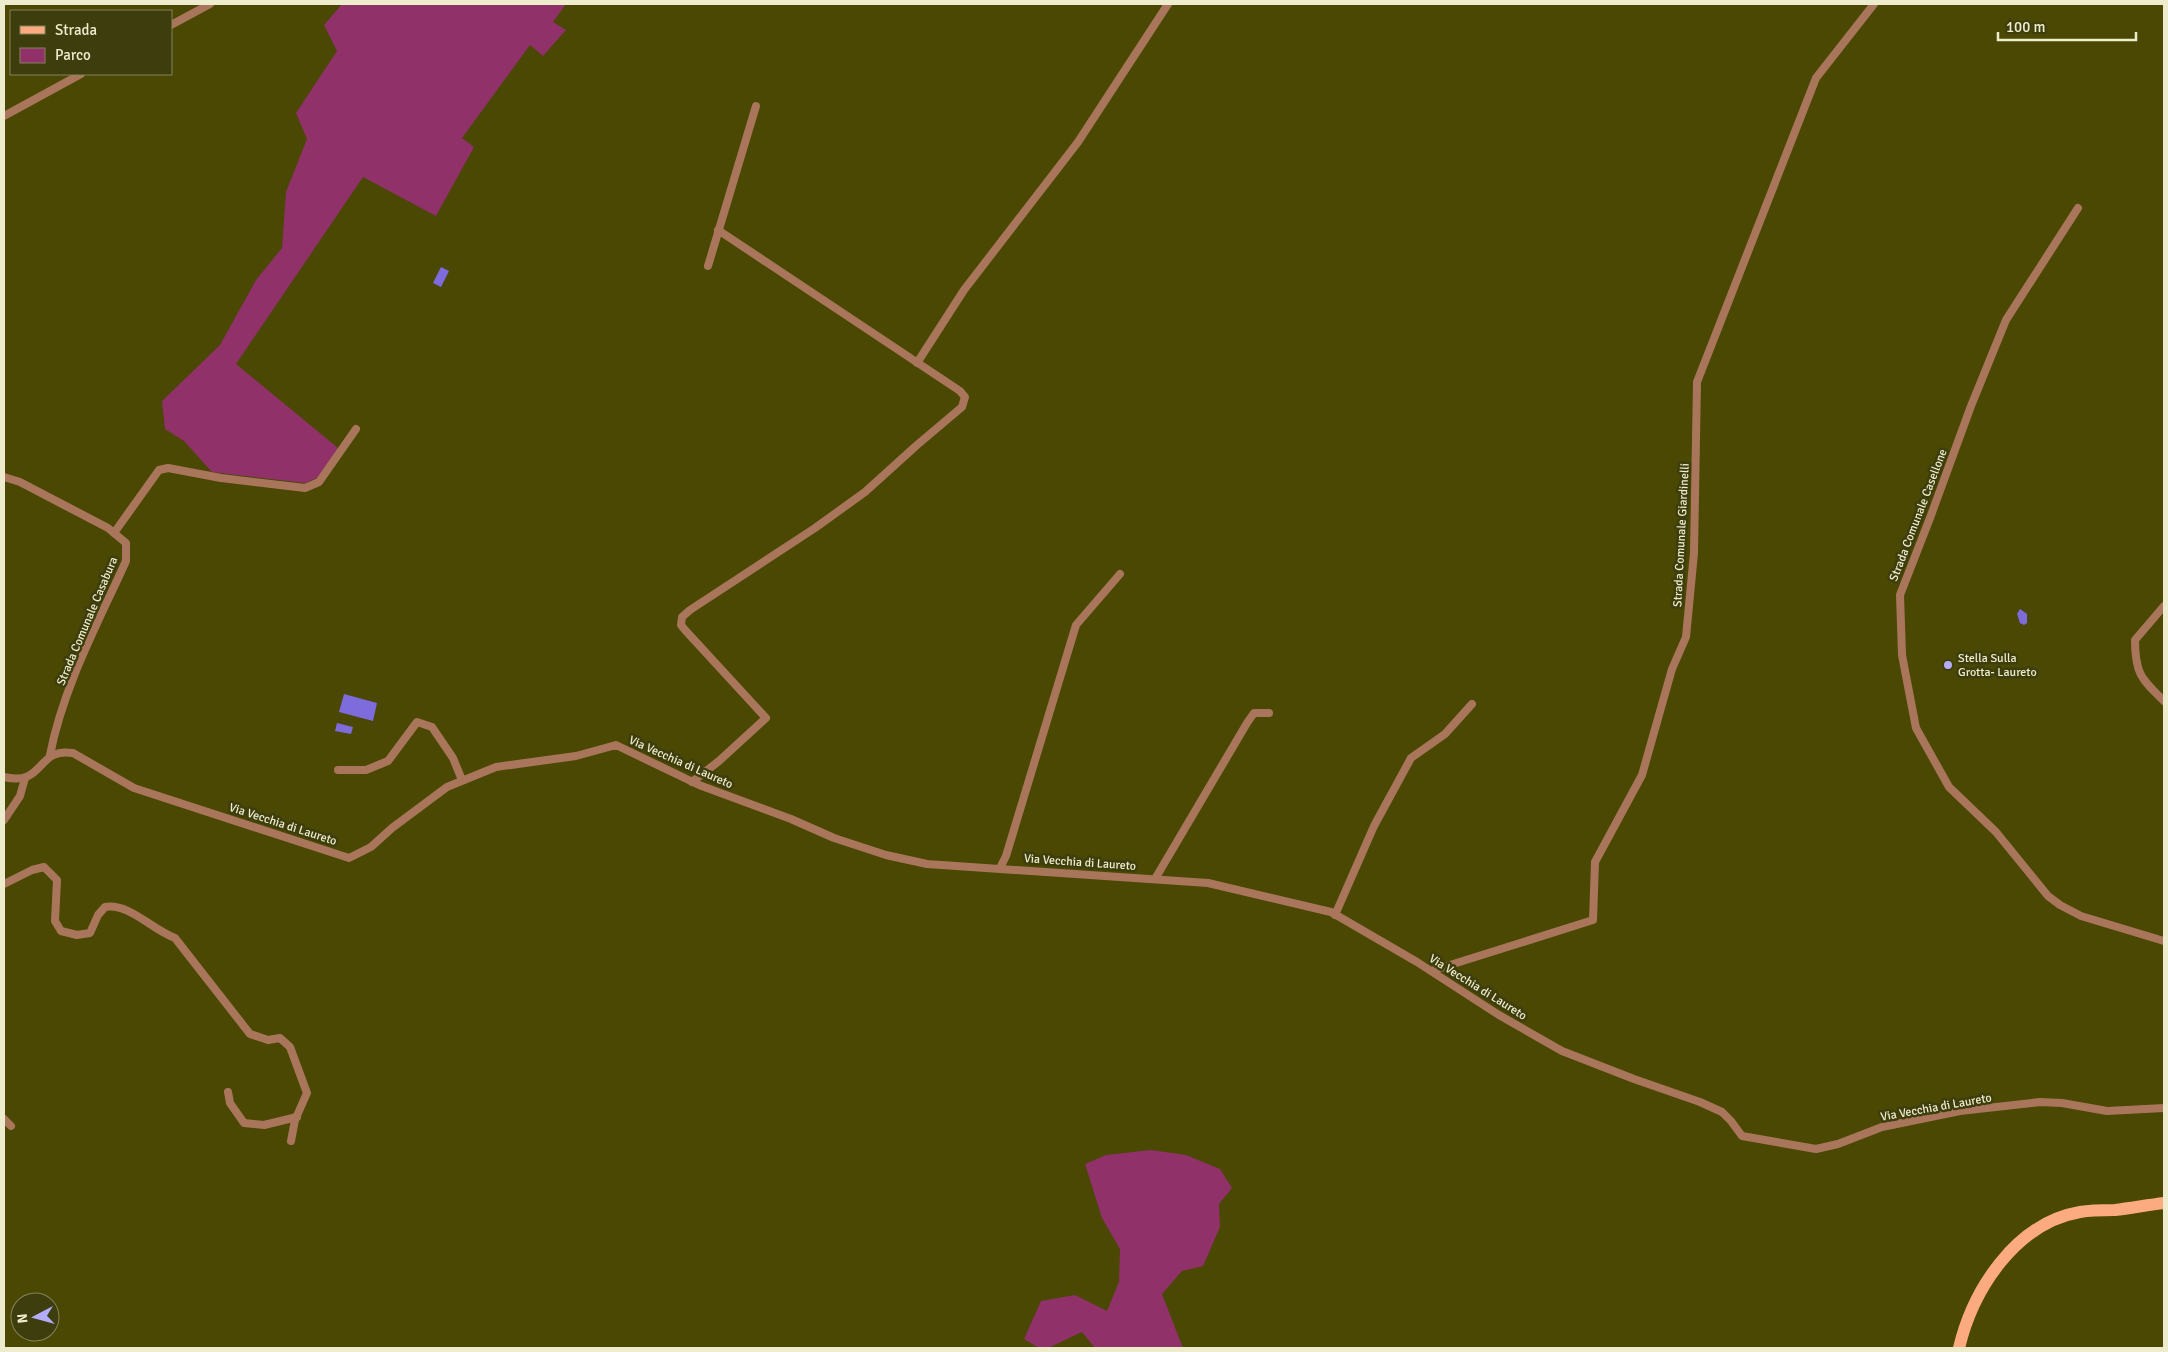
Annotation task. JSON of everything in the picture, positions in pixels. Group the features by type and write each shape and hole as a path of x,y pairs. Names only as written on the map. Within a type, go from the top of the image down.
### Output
{"main road":[{"path":"1959,1348 1980,1293 1999,1263 2023,1239 2051,1221 2080,1212 2164,1203"}],"street":[{"path":"172,24 210,4"},
{"path":"917,363 964,290 1078,142 1168,4"},
{"name":"Strada Comunale Giardinelli","path":"1431,971 1593,920 1595,862 1642,776 1672,669 1686,637 1694,553 1697,382 1816,78 1874,4"},
{"path":"4,116 79,75"},
{"path":"708,266 756,106"},
{"name":"Strada Comunale Casellone","path":"2078,208 2006,320 1971,406 1900,595 1902,655 1916,728 1949,787 1996,832 2048,896 2081,916 2164,941"},
{"path":"692,782 719,761 766,718 685,630 681,625 682,617 815,528 864,492 962,407 965,397 960,391 718,230"},
{"path":"114,533 159,470 168,468 221,478 305,488 319,482 356,429"},
{"name":"Strada Comunale Casabura","path":"4,477 20,482 114,533 126,543 126,561 76,674 50,755"},
{"path":"1000,868 1006,856 1076,625 1120,574"},
{"path":"2164,606 2135,640 2135,662 2146,684 2164,701"},
{"path":"1335,915 1374,826 1411,758 1445,734 1472,704"},
{"path":"1156,879 1246,723 1254,713 1269,713"},
{"path":"338,770 366,770 388,761 417,722 432,727 452,758 462,780"},
{"name":"Via Vecchia di Laureto","path":"50,755 64,751 73,753 134,788 349,858 371,847 392,828 447,787 462,780 496,767 576,756 616,746 692,782 834,838 886,855 927,864 1208,883 1255,893 1335,915 1562,1051 1700,1102 1722,1112 1732,1121 1742,1136 1816,1149 1838,1144 1882,1127 1960,1111 2040,1102 2062,1103 2107,1111 2164,1108"},
{"path":"4,777 13,779 25,778 36,771 50,755"},
{"path":"4,820 20,796 25,778"},
{"path":"4,884 44,866 57,880 55,921 61,931 77,935 90,933 105,906 114,905 124,909 166,935 175,938 250,1034 268,1040 280,1038 290,1047 307,1093 297,1116 291,1141"},
{"path":"228,1092 230,1103 244,1123 264,1125 297,1116"},
{"path":"4,1119 11,1126"}],"green space":[{"path":"342,4 566,4 553,22 566,30 543,56 530,45 462,138 474,147 436,216 363,177 236,364 338,448 319,477 305,483 212,472 184,441 165,429 162,401 220,345 256,280 282,248 286,192 307,139 296,113 337,51 324,25"},
{"path":"1151,1150 1186,1155 1220,1169 1232,1188 1219,1204 1220,1227 1203,1266 1182,1271 1162,1294 1183,1348 1095,1348 1082,1332 1048,1348 1039,1348 1024,1339 1041,1301 1075,1295 1107,1311 1119,1282 1120,1249 1102,1218 1085,1164 1106,1155"}],"shaded area":[{"path":"441,267 449,271 441,287 433,283"},
{"path":"2020,609 2027,614 2027,623 2024,625 2020,623 2017,614"},
{"path":"344,694 377,703 373,721 339,712"},
{"path":"337,723 353,727 351,734 335,731"}],"place":[{"name":"Stella Sulla Grotta- Laureto","path":"1948,665"}]}
